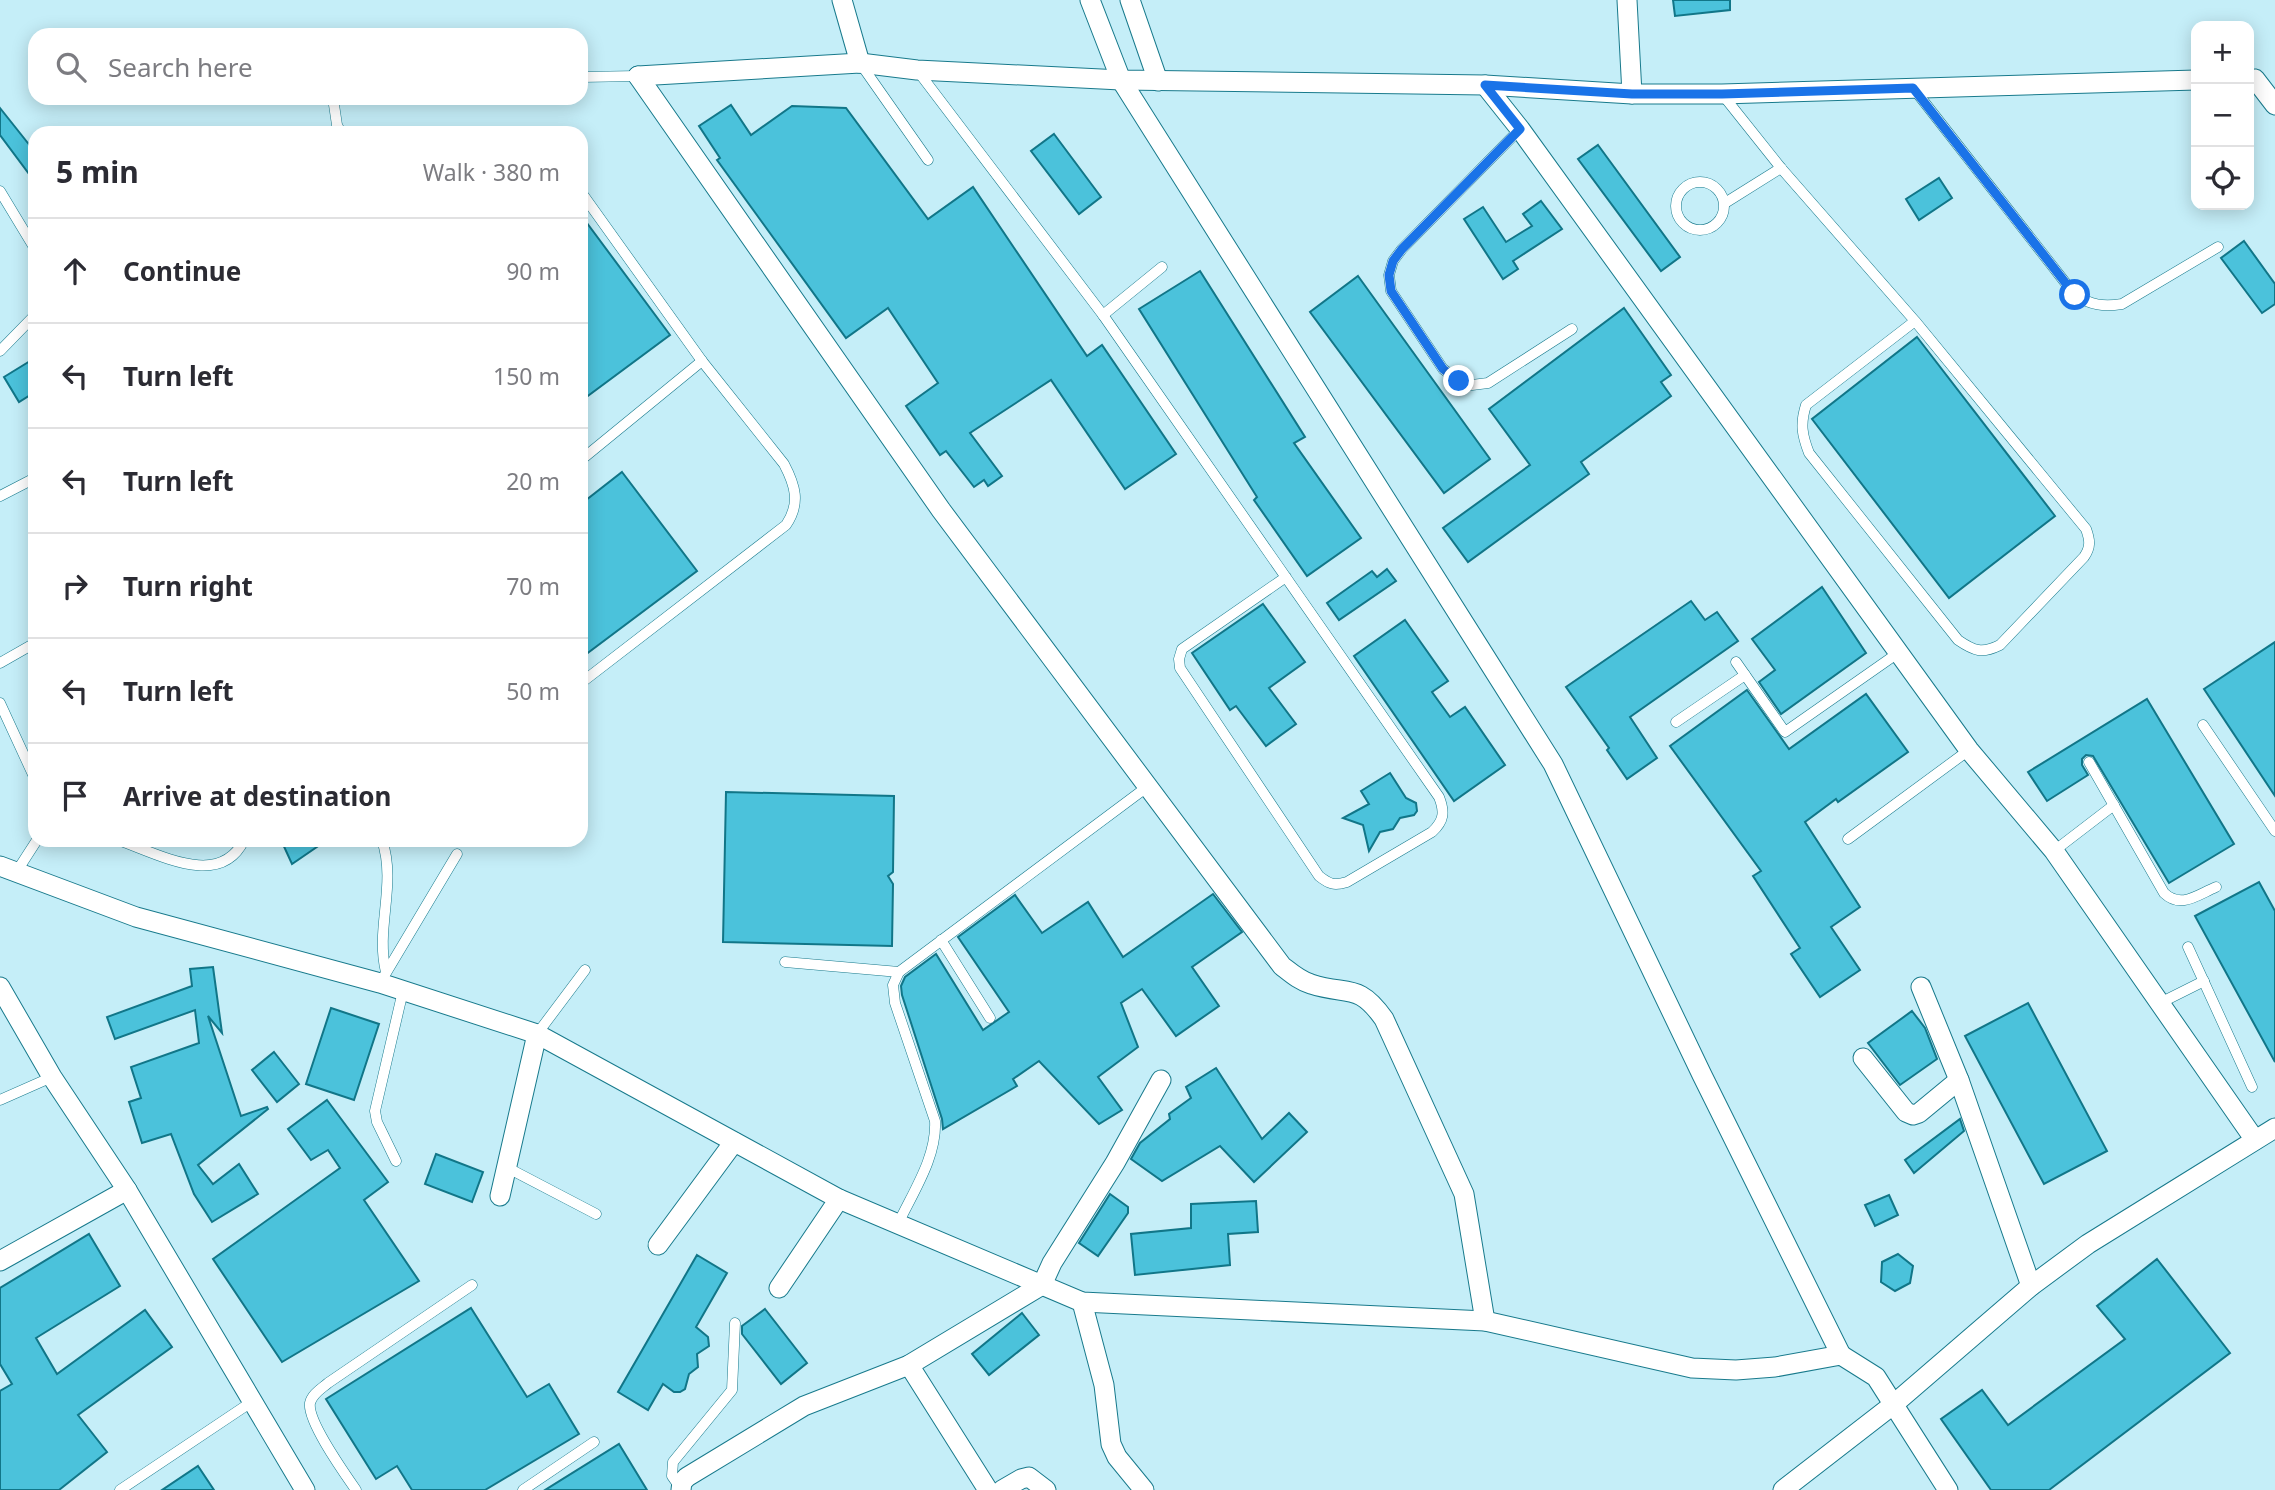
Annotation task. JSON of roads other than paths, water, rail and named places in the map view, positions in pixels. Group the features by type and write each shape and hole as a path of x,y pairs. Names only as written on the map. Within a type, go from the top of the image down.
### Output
{"street":[{"path":"842,0 860,63"},
{"path":"1090,0 1121,80 1553,764 1702,1075 1841,1355 1876,1377 1948,1490"},
{"path":"1130,0 1158,81"},
{"path":"1627,0 1632,94"},
{"path":"638,76 860,63 917,70 1121,80 1485,85 1632,94 1722,94 2191,80"},
{"path":"638,76 941,510 1282,966 1298,979 1312,985 1356,992 1372,1002 1384,1019 1464,1194 1485,1321"},
{"path":"2260,78 2275,105"},
{"path":"1485,85 1520,129 1969,750 2054,851 2255,1140"},
{"path":"8,869 136,917 383,978 403,991 537,1034 839,1199 1082,1302 1485,1321 1692,1368 1736,1370 1775,1367 1841,1355"},
{"path":"0,987 52,1077 127,1190 306,1490"},
{"path":"1921,987 1959,1080 2031,1286"},
{"path":"500,1196 537,1034"},
{"path":"1863,1058 1906,1112 1913,1115 1959,1080"},
{"path":"680,1488 687,1477 804,1406 909,1365 1042,1285 1052,1263 1115,1163 1161,1080"},
{"path":"1783,1490 1894,1404 2031,1286 2088,1244 2275,1128"},
{"path":"658,1245 734,1142"},
{"path":"0,1261 127,1190"},
{"path":"779,1288 839,1199"},
{"path":"1082,1302 1104,1385 1111,1444 1117,1457 1144,1490"},
{"path":"909,1365 988,1490"},
{"path":"1002,1490 1029,1477 1046,1490"}],"lane":[{"path":"860,63 928,160"},
{"path":"917,70 1103,315 1286,577 1439,797 1444,810 1441,823 1432,832 1338,885 1330,884 1319,876 1180,668 1182,649 1286,577"},
{"path":"588,77 638,76"},
{"path":"1913,88 2075,295 2086,302 2104,307 2122,304 2217,247"},
{"path":"1722,94 1781,168 1915,321 2086,529 2090,549 2084,557 2000,645 1987,651 1971,649 1958,640 1808,453 1801,433 1801,420 1806,405 1915,321"},
{"path":"333,105 338,126"},
{"path":"1520,129 1402,249 1393,261 1389,275 1391,291 1443,369 1459,381 1472,385 1488,383 1572,329"},
{"path":"1724,203 1715,187 1697,182 1688,184 1681,191 1676,209 1685,225 1703,230 1712,227 1720,221 1724,203 1781,168"},
{"path":"0,191 28,237"},
{"path":"588,202 702,361 783,464 793,481 796,498 794,513 786,524 588,678"},
{"path":"1103,315 1162,267"},
{"path":"1,348 28,322"},
{"path":"588,454 702,361"},
{"path":"0,496 28,482"},
{"path":"0,663 28,647"},
{"path":"1736,662 1785,732 1898,653"},
{"path":"1676,722 1745,675"},
{"path":"0,703 28,764"},
{"path":"2203,725 2275,831"},
{"path":"1848,839 1969,750"},
{"path":"2089,762 2164,893 2172,900 2180,902 2216,887"},
{"path":"898,1224 932,1152 936,1135 935,1121 895,1003 893,985 899,972 1147,787"},
{"path":"2054,851 2114,805"},
{"path":"8,869 30,847"},
{"path":"138,847 183,863 206,867 225,863 240,847"},
{"path":"383,978 381,953 389,876 384,847"},
{"path":"383,978 457,854"},
{"path":"941,940 990,1018"},
{"path":"2188,947 2252,1087"},
{"path":"785,962 899,972"},
{"path":"537,1034 585,970"},
{"path":"2158,1004 2204,981"},
{"path":"396,1161 377,1122 375,1111 403,991"},
{"path":"0,1100 52,1077"},
{"path":"508,1168 596,1214"},
{"path":"356,1490 312,1416 310,1404 314,1395 472,1285"},
{"path":"680,1488 672,1476 673,1462 732,1390 735,1323"},
{"path":"120,1490 253,1401"},
{"path":"523,1490 594,1442"}]}
